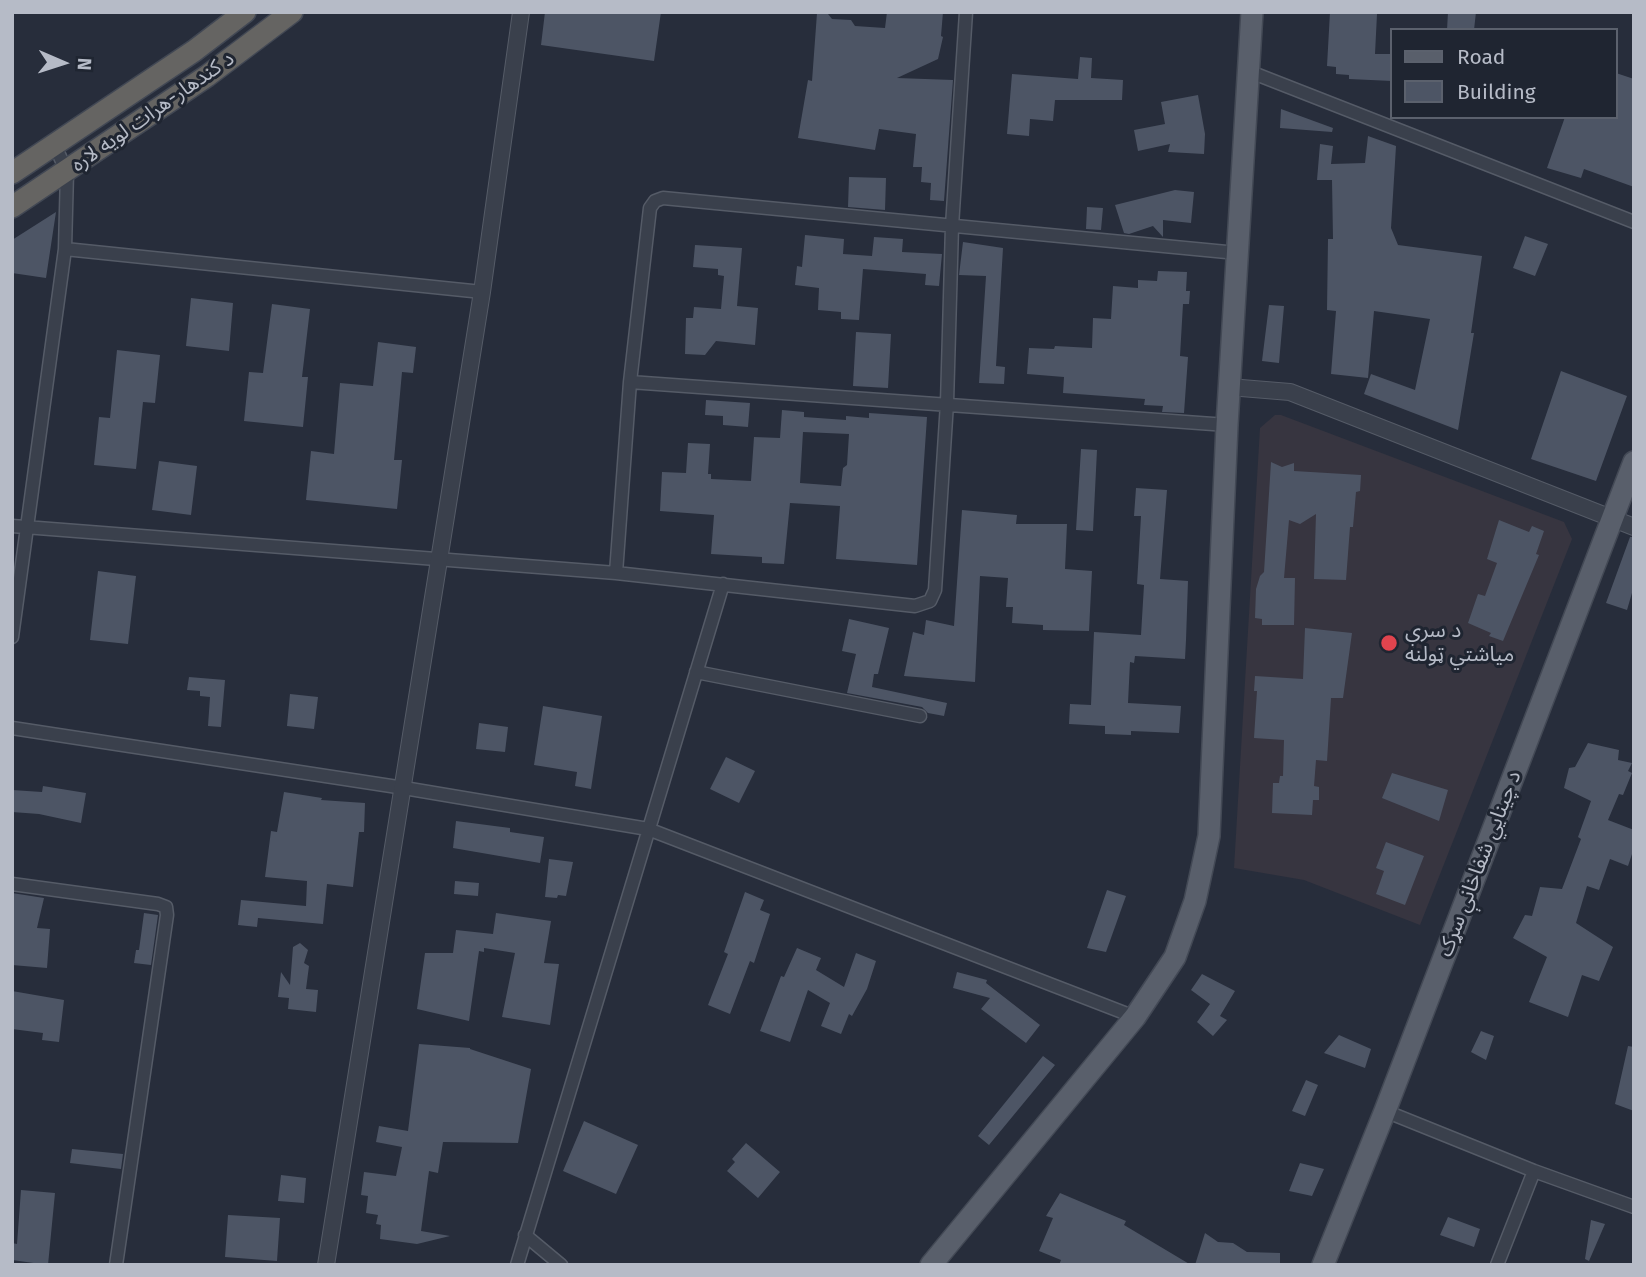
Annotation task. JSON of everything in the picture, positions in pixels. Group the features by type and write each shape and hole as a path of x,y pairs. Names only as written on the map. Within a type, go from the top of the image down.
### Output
{"highway":[{"name":"د کندهار-هرات لويه لاره","path":"12,173 194,51 245,12"},
{"name":"د کندهار-هرات لويه لاره","path":"12,207 208,76 292,12"}],"main road":[{"path":"931,1265 1135,1017 1175,957 1195,901 1209,836 1227,425 1252,12"},
{"name":"د چينايي شفاخانې سړک","path":"1323,1265 1385,1111 1634,462"}],"street":[{"path":"326,1265 482,292 521,12"},
{"path":"12,526 616,573 915,606 930,601 935,590 947,403 951,226 967,12"},
{"path":"1248,71 1634,222"},
{"path":"12,637 65,249 66,172 55,146"},
{"path":"616,573 630,382 650,208 654,201 663,198 1237,253"},
{"path":"65,249 482,292"},
{"path":"630,382 1227,425"},
{"path":"1229,387 1290,392 1634,527"},
{"path":"517,1265 723,584"},
{"path":"696,672 920,716"},
{"path":"12,728 404,788 648,829 1135,1017"},
{"path":"12,884 166,907 116,1265"},
{"path":"1385,1111 1534,1171 1634,1207"},
{"path":"1497,1265 1534,1171"},
{"path":"525,1236 561,1265"}],"shaded area":[{"name":"د سرې مياشتي ټولنه","path":"1275,415 1564,522 1572,539 1420,925 1304,880 1234,868 1260,428"}],"building":[{"path":"545,12 661,12 654,61 541,45"},
{"path":"887,12 943,12 943,37 938,59 897,78 953,80 944,201 930,200 931,183 921,182 922,167 913,167 916,134 879,129 875,150 798,138 808,80 812,81 817,13 828,14 832,19 851,20 855,26 885,28"},
{"path":"1330,12 1377,14 1375,54 1390,54 1390,81 1349,79 1349,75 1336,74 1336,67 1327,66"},
{"path":"1448,12 1476,12 1474,28 1447,28"},
{"path":"1080,57 1092,58 1091,78 1123,80 1122,100 1055,100 1053,121 1030,119 1029,136 1007,134 1012,74 1078,79"},
{"path":"1618,74 1634,79 1634,187 1584,169 1581,178 1547,168 1564,119 1618,119"},
{"path":"1198,95 1205,134 1204,154 1168,152 1170,144 1138,151 1134,130 1165,124 1161,102"},
{"path":"1281,109 1333,128 1332,132 1280,128"},
{"path":"1368,136 1396,146 1391,228 1398,245 1482,256 1471,333 1474,333 1458,430 1364,394 1371,374 1415,390 1430,319 1374,311 1368,378 1331,374 1336,311 1327,310 1328,239 1333,239 1332,180 1317,180 1320,144 1333,146 1331,164 1365,163"},
{"path":"849,177 886,178 885,210 848,207"},
{"path":"1175,190 1194,192 1191,223 1163,220 1163,237 1153,226 1129,234 1124,233 1115,205"},
{"path":"1087,207 1103,208 1101,230 1086,229"},
{"path":"56,212 46,278 12,273 12,240"},
{"path":"805,235 844,239 843,254 872,256 874,237 903,239 902,252 942,254 939,286 925,285 926,274 863,269 859,320 841,319 841,312 818,310 819,288 795,285 797,266 802,267"},
{"path":"1525,236 1548,244 1535,276 1513,268"},
{"path":"963,242 1003,248 996,366 1005,367 1004,384 979,383 986,276 959,275"},
{"path":"695,245 742,248 737,306 758,308 755,345 716,341 705,355 685,354 686,318 693,318 694,307 721,309 724,276 718,275 718,269 693,267"},
{"path":"1158,271 1187,272 1186,291 1190,291 1189,304 1183,304 1180,356 1188,357 1184,413 1162,412 1163,406 1144,405 1145,399 1063,393 1064,377 1027,374 1029,348 1092,348 1093,318 1111,319 1113,286 1138,288 1138,280 1157,281"},
{"path":"191,298 233,303 229,351 186,346"},
{"path":"272,304 310,309 302,377 308,377 303,427 244,421 249,372 263,373"},
{"path":"1269,305 1284,306 1279,363 1262,361"},
{"path":"856,332 891,334 888,388 853,386"},
{"path":"378,342 416,347 413,373 402,372 394,460 402,460 397,509 306,500 311,451 334,454 340,383 373,386"},
{"path":"117,350 160,355 155,403 143,402 136,469 94,465 99,417 110,418"},
{"path":"1561,371 1627,396 1596,481 1531,459"},
{"path":"706,400 750,403 748,427 723,425 723,416 705,415"},
{"path":"782,410 804,412 804,417 846,420 846,416 869,418 869,413 927,417 917,565 836,559 840,506 790,503 784,564 762,563 762,557 711,554 714,515 660,511 662,472 686,473 688,443 710,444 708,474 711,474 711,479 751,481 754,437 780,438","holes":["803,432 849,434 847,465 843,468 841,486 800,483"]},
{"path":"1081,449 1097,450 1093,531 1076,530"},
{"path":"159,461 197,466 191,515 152,510"},
{"path":"1271,462 1282,467 1294,463 1294,471 1361,475 1360,491 1356,492 1353,527 1350,527 1346,580 1314,579 1316,514 1300,524 1289,520 1284,578 1295,578 1294,625 1262,625 1262,619 1255,618 1256,589 1264,572"},
{"path":"1136,488 1167,490 1160,579 1188,581 1186,640 1185,659 1135,656 1134,663 1130,662 1128,703 1181,706 1179,733 1131,731 1131,735 1105,734 1105,726 1069,724 1070,704 1091,705 1094,632 1141,635 1144,585 1137,584 1141,516 1134,516"},
{"path":"962,510 1017,515 1016,524 1067,524 1065,569 1092,571 1089,631 1043,630 1043,625 1012,623 1013,607 1006,607 1008,578 980,576 975,682 904,676 913,632 924,635 926,620 954,626"},
{"path":"1499,520 1529,532 1532,526 1544,531 1536,554 1539,555 1503,641 1468,623 1478,594 1485,596 1497,563 1487,559"},
{"path":"1630,537 1634,537 1634,586 1627,610 1606,603"},
{"path":"98,571 136,576 128,644 90,640"},
{"path":"849,619 889,628 878,674 874,674 872,687 947,703 944,716 928,713 922,707 847,693 856,654 842,651"},
{"path":"1305,628 1352,633 1343,698 1331,698 1327,761 1316,760 1314,786 1319,787 1319,800 1313,800 1312,815 1272,813 1273,783 1279,783 1280,776 1283,776 1284,740 1254,738 1257,691 1254,691 1255,676 1303,679"},
{"path":"189,677 225,680 221,727 208,726 210,697 200,696 200,691 187,690"},
{"path":"290,694 318,697 314,729 287,726"},
{"path":"543,706 602,716 591,789 575,786 577,772 534,765"},
{"path":"479,723 508,727 505,752 476,749"},
{"path":"1588,743 1619,750 1618,760 1632,763 1628,771 1632,773 1623,795 1619,794 1608,820 1634,830 1634,848 1628,866 1610,859 1599,890 1587,886 1576,923 1613,947 1599,981 1582,975 1568,1017 1529,1002 1547,957 1513,938 1525,915 1532,916 1540,887 1562,889 1581,839 1578,837 1591,801 1564,788 1569,768 1575,767"},
{"path":"726,757 755,771 739,803 710,789"},
{"path":"1392,773 1448,790 1439,821 1382,798"},
{"path":"43,786 86,793 81,823 39,814 12,812 12,790 42,792"},
{"path":"284,792 322,798 321,800 365,803 364,832 359,832 353,887 327,884 323,924 258,918 257,927 238,925 241,900 306,906 307,881 265,877 271,831 277,832"},
{"path":"456,821 510,828 510,832 544,837 540,863 453,848"},
{"path":"1386,842 1424,856 1405,905 1376,894 1384,871 1376,868"},
{"path":"549,859 573,862 566,896 545,897"},
{"path":"455,881 479,883 478,896 454,894"},
{"path":"1107,890 1126,896 1106,952 1087,948"},
{"path":"745,892 764,900 760,910 770,914 754,963 750,961 730,1014 708,1005 728,954 724,952"},
{"path":"12,893 44,898 37,928 50,929 47,968 12,965"},
{"path":"144,913 158,915 151,965 134,963 136,950 139,950"},
{"path":"496,913 551,921 544,963 559,964 550,1025 502,1017 515,953 484,948 484,952 479,951 469,1021 417,1009 425,953 453,953 456,930 493,934"},
{"path":"300,943 308,950 304,963 309,966 306,989 318,990 316,1012 288,1009 289,998 278,997 281,972 290,985 293,947"},
{"path":"797,948 821,958 816,970 844,987 856,953 876,961 867,989 852,1016 849,1014 841,1034 821,1026 830,1003 808,990 790,1042 760,1031 781,976 784,977"},
{"path":"957,972 987,980 986,983 1040,1025 1026,1043 981,1009 990,998 953,988"},
{"path":"1202,974 1235,991 1220,1016 1227,1020 1213,1036 1197,1022 1210,1004 1191,990"},
{"path":"12,991 64,1000 59,1042 42,1040 43,1033 12,1029"},
{"path":"1481,1031 1494,1036 1486,1060 1471,1052"},
{"path":"1339,1035 1371,1049 1365,1068 1324,1053"},
{"path":"419,1044 470,1048 531,1069 518,1143 443,1142 438,1173 429,1171 421,1231 450,1236 417,1244 380,1239 381,1225 376,1224 378,1215 366,1213 368,1196 361,1195 364,1172 396,1176 402,1147 376,1142 379,1126 408,1131"},
{"path":"1628,1046 1634,1047 1634,1111 1615,1104"},
{"path":"1043,1056 1055,1065 989,1145 978,1136"},
{"path":"1306,1080 1318,1085 1305,1116 1292,1111"},
{"path":"584,1121 638,1145 616,1194 563,1171"},
{"path":"746,1143 780,1172 758,1198 727,1171 735,1162 732,1159"},
{"path":"72,1149 123,1154 121,1169 70,1163"},
{"path":"1300,1163 1324,1169 1312,1196 1289,1191"},
{"path":"281,1175 306,1178 304,1203 278,1201"},
{"path":"21,1190 55,1193 48,1265 12,1260 12,1243 17,1244"},
{"path":"1060,1193 1126,1221 1124,1225 1191,1265 1059,1265 1061,1260 1039,1251 1053,1218 1046,1216"},
{"path":"228,1215 280,1218 277,1261 225,1257"},
{"path":"1448,1217 1480,1229 1474,1247 1440,1235"},
{"path":"1591,1220 1605,1224 1589,1261 1585,1259"},
{"path":"1205,1233 1218,1242 1233,1243 1247,1252 1280,1253 1280,1265 1195,1265"}],"place":[{"name":"د سرې مياشتي ټولنه","path":"1389,643"}]}
